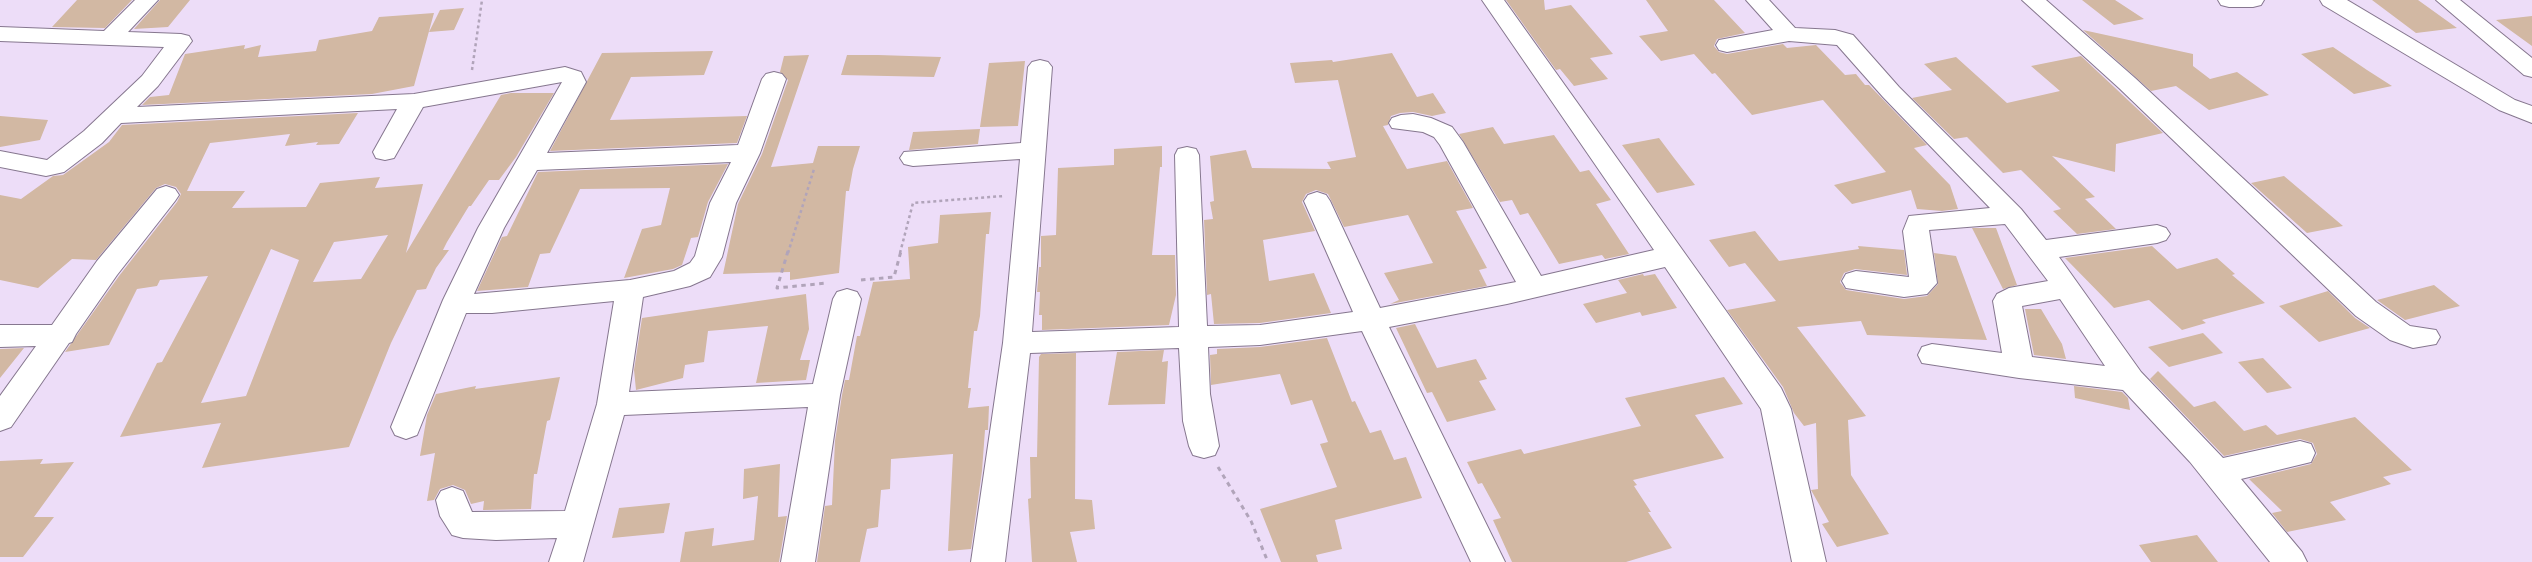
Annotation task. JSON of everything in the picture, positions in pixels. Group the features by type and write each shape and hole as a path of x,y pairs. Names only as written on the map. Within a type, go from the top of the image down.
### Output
{"street":[{"path":"111,38 147,0"},
{"path":"1493,0 1670,256 1770,396 1776,409 1809,562"},
{"path":"1757,0 1789,34"},
{"path":"2033,0 2127,83 2366,309 2400,333 2413,338 2426,337"},
{"path":"2230,0 2254,0"},
{"path":"2331,0 2507,105 2532,115"},
{"path":"2446,0 2532,70"},
{"path":"0,34 181,40 150,81 94,136 55,166 46,168 0,159"},
{"path":"1726,46 1789,34 1835,37 1851,44 1891,92 2012,215 2040,250 2131,380 2216,472 2290,562"},
{"path":"988,562 1017,344 1040,67"},
{"path":"114,116 414,101 565,74 573,77 574,82 564,102 491,228 457,300 406,427"},
{"path":"457,300 471,304 492,303 630,290 691,276 700,270 708,257 724,203 748,153 774,79"},
{"path":"385,152 414,101"},
{"path":"1401,123 1413,122 1431,126 1442,132 1451,142 1533,287"},
{"path":"913,158 1033,150"},
{"path":"530,162 748,153"},
{"path":"1187,155 1194,394 1204,446"},
{"path":"0,420 62,335 107,268 166,194"},
{"path":"1317,201 1371,320 1488,562"},
{"path":"1856,281 1904,287 1916,287 1923,283 1916,231 1918,222 2012,215"},
{"path":"2040,250 2157,234"},
{"path":"1017,344 1260,335 1371,320 1533,287 1670,256"},
{"path":"798,562 807,516 825,395 846,287"},
{"path":"2019,367 2007,301 2009,298 2066,288"},
{"path":"566,562 612,404 630,290"},
{"path":"0,336 62,335"},
{"path":"1932,355 2131,380"},
{"path":"612,404 825,395"},
{"path":"2216,472 2300,453"},
{"path":"452,500 456,516 463,525 496,527 577,524"}],"path":[{"path":"467,93 482,0"},
{"path":"814,170 777,288 846,287 894,277 913,203 1030,194"},
{"path":"1204,446 1251,522 1268,562"}],"building":[{"path":"77,0 132,0 105,28 52,27"},
{"path":"160,0 190,0 168,27 134,29"},
{"path":"1506,0 1544,0 1545,10 1571,5 1613,54 1590,58 1608,79 1574,86 1560,69 1556,70"},
{"path":"1646,0 1714,0 1745,33 1717,39 1714,46 1719,52 1727,54 1783,44 1787,48 1816,45 1845,75 1856,74 1865,85 1869,85 1927,145 1914,148 1950,185 1958,209 1942,211 1917,209 1911,190 1852,204 1834,185 1886,172 1823,100 1752,115 1715,73 1712,74 1694,54 1661,61 1639,36 1668,31"},
{"path":"2082,0 2115,0 2144,19 2114,25"},
{"path":"2372,0 2418,0 2457,28 2416,33"},
{"path":"464,8 454,30 429,32 440,10"},
{"path":"434,13 414,86 372,94 142,105 150,97 169,95 185,54 245,45 244,49 261,45 258,57 316,51 319,40 372,31 379,17"},
{"path":"2532,16 2532,46 2496,20"},
{"path":"2083,30 2193,54 2193,66 2210,79 2237,72 2269,95 2209,110 2176,86 2151,91"},
{"path":"2333,47 2392,86 2354,94 2301,54"},
{"path":"713,51 704,75 631,77 610,120 747,116 737,143 550,151 602,53"},
{"path":"1392,53 1417,97 1433,93 1446,113 1432,116 1413,112 1400,113 1391,116 1388,125 1383,126 1407,169 1447,161 1473,208 1456,211 1487,268 1479,270 1487,286 1390,304 1399,300 1384,273 1433,263 1408,215 1344,227 1328,194 1316,190 1306,194 1302,202 1315,231 1263,240 1269,281 1314,273 1331,313 1260,323 1214,324 1211,294 1207,295 1204,220 1213,219 1210,202 1214,201 1210,156 1246,150 1252,168 1331,169 1327,162 1356,157 1338,80 1295,83 1290,63 1332,60 1333,62"},
{"path":"809,55 771,167 813,163 818,146 860,146 849,191 846,191 839,273 790,280 790,272 723,274 738,204 762,154 788,80 780,72 784,56"},
{"path":"847,55 941,57 934,77 841,75"},
{"path":"2081,56 2163,133 2116,144 2115,172 2052,156 2095,197 2085,199 2116,229 2077,234 2053,211 2061,209 2021,170 2003,173 1967,137 1954,139 1912,98 1952,90 1924,64 1956,57 2007,103 2060,91 2031,66"},
{"path":"1025,61 1018,126 980,127 989,63"},
{"path":"511,93 554,93 516,157 499,180 489,180 471,206 469,206 447,242 443,250 449,250 436,268 426,289 417,290 391,343 349,447 202,468 221,423 120,437 157,363 162,362 208,276 160,280 157,286 137,289 109,345 65,352 119,276 177,202 181,194 176,187 165,184 156,188 96,260 72,259 38,288 0,280 0,195 21,199 53,176 63,175 109,142 122,125 358,113 339,144 316,145 318,142 285,146 290,134 210,143 187,191 245,191 232,208 306,207 320,183 380,177 375,188 423,184 406,253 501,95","holes":["388,235 361,279 313,282 334,242","271,249 299,260 246,396 201,403"]},
{"path":"0,116 48,120 40,140 0,147"},
{"path":"1493,127 1504,144 1554,135 1580,172 1589,170 1611,200 1596,204 1629,254 1605,259 1602,255 1559,264 1528,213 1520,215 1512,200 1500,202 1459,134"},
{"path":"980,129 978,144 909,150 913,132"},
{"path":"1659,138 1695,185 1657,193 1622,145"},
{"path":"1162,146 1162,167 1160,167 1152,255 1175,255 1176,295 1169,325 1042,330 1042,315 1039,315 1040,292 1037,292 1039,267 1041,267 1041,236 1056,235 1058,168 1114,165 1114,149"},
{"path":"728,164 708,202 698,237 691,238 682,265 673,269 624,278 642,229 661,225 670,188 580,189 550,253 540,254 528,287 477,291 502,237 507,236 538,172"},
{"path":"2284,176 2343,226 2307,233 2251,183"},
{"path":"991,212 989,234 986,234 980,316 977,331 974,331 968,388 971,388 968,408 989,406 988,430 985,430 982,471 971,549 948,551 953,454 891,459 890,489 881,490 878,527 867,529 860,562 817,562 825,506 832,505 835,441 845,380 849,380 857,336 860,336 873,282 910,279 908,247 938,243 940,215"},
{"path":"1972,228 1996,228 2017,285 2003,289"},
{"path":"1755,231 1779,261 1859,249 1858,246 1904,250 1907,275 1855,269 1844,273 1840,282 1846,290 1904,299 1927,296 1938,284 1934,253 1956,256 1987,340 1867,335 1861,321 1797,327 1866,416 1848,420 1851,475 1889,534 1837,547 1822,524 1829,522 1811,490 1818,489 1816,423 1804,426 1794,413 1783,387 1727,310 1776,301 1745,263 1729,267 1709,240"},
{"path":"2152,246 2177,269 2217,258 2235,274 2232,275 2265,303 2202,320 2206,323 2182,330 2149,300 2114,308 2065,258"},
{"path":"1643,274 1644,276 1655,274 1677,308 1642,316 1640,312 1596,323 1583,304 1627,293 1618,280"},
{"path":"2434,285 2460,306 2405,320 2377,300"},
{"path":"2328,291 2355,318 2370,328 2319,342 2279,306"},
{"path":"806,294 809,329 800,360 810,360 806,380 756,383 768,326 708,331 704,362 685,365 683,378 636,390 634,370 642,318"},
{"path":"2025,309 2041,309 2062,344 2066,359 2034,355"},
{"path":"1415,324 1437,368 1476,359 1487,379 1479,381 1496,410 1447,422 1432,392 1427,393 1396,328"},
{"path":"2203,333 2223,353 2169,367 2148,347"},
{"path":"1327,338 1352,402 1355,401 1370,433 1381,430 1394,460 1406,457 1422,498 1335,520 1342,549 1316,555 1318,562 1281,562 1260,509 1337,487 1320,444 1328,442 1312,400 1291,405 1280,374 1211,385 1210,355 1217,354 1217,349 1260,347"},
{"path":"24,348 0,378 0,349"},
{"path":"1164,350 1162,362 1168,361 1165,404 1108,405 1117,352"},
{"path":"1076,353 1075,499 1092,500 1095,529 1070,532 1077,562 1032,562 1028,499 1031,498 1030,457 1037,457 1039,357 1041,354"},
{"path":"2263,358 2292,388 2267,393 2238,362"},
{"path":"2158,371 2194,407 2215,401 2244,431 2266,425 2277,435 2355,417 2412,470 2383,477 2391,484 2330,502 2346,520 2287,532 2272,513 2282,511 2249,479 2311,464 2317,454 2313,443 2300,439 2224,456 2150,379"},
{"path":"560,377 550,420 547,421 537,474 534,474 531,509 483,510 484,501 471,504 465,490 453,485 440,489 434,500 427,501 435,453 420,456 427,415 436,394 476,386 475,389"},
{"path":"1724,377 1743,404 1695,415 1724,458 1633,480 1637,485 1634,486 1651,512 1648,512 1672,548 1626,562 1512,562 1493,520 1501,518 1482,483 1478,484 1467,462 1521,449 1524,454 1641,426 1625,398"},
{"path":"2074,386 2122,392 2128,398 2130,410 2075,398"},
{"path":"43,459 40,464 74,462 34,517 54,517 23,557 0,557 0,461"},
{"path":"780,464 778,517 787,516 779,562 680,562 685,532 714,528 712,546 754,540 758,496 743,499 744,469"},
{"path":"670,503 664,533 612,538 619,508"},
{"path":"2197,535 2218,562 2151,562 2139,545"}]}
